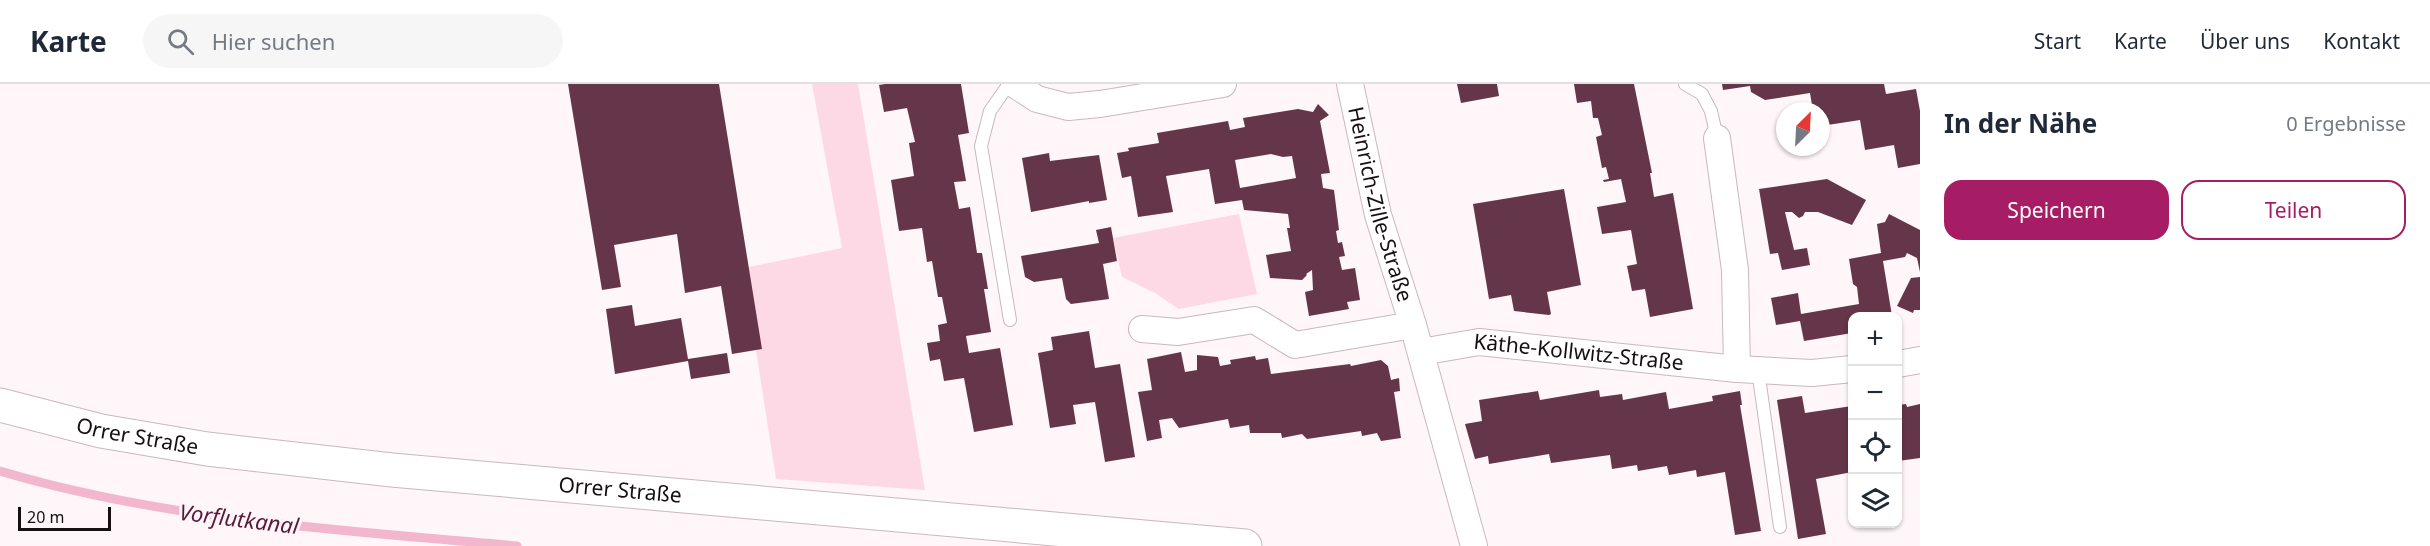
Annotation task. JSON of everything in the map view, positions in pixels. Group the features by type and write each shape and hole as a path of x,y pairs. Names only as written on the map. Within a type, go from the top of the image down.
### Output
{"main road":[{"name":"Orrer Straße","path":"0,405 101,431 207,449 392,470 1245,546"}],"street":[{"path":"1012,84 1037,99 1068,107 1223,84"},
{"name":"Heinrich-Zille-Straße","path":"1350,84 1378,215 1421,352 1474,546"},
{"path":"1717,138 1748,369"},
{"name":"Heinrich-Zille-Straße","path":"1142,329 1178,332 1254,320 1295,345 1413,325"},
{"name":"Käthe-Kollwitz-Straße","path":"1421,352 1479,342 1748,369 1812,373 1848,369"},
{"path":"1902,363 1920,360"}],"lane":[{"path":"1010,320 981,146 990,111 1012,84"},
{"path":"1685,84 1703,89 1717,138"},
{"path":"1748,369 1780,527"}],"shaded area":[{"path":"812,84 858,84 925,490 776,479 756,350 749,267 842,248"},
{"path":"1239,214 1257,294 1179,309 1155,293 1122,277 1113,238"}],"building":[{"path":"568,84 719,84 762,349 732,354 721,286 685,293 677,234 614,245 621,287 602,290"},
{"path":"961,84 969,133 958,135 966,181 954,182 959,209 970,207 977,253 982,253 988,289 984,289 991,332 966,336 969,353 1000,348 1013,425 974,432 964,378 944,381 940,359 930,361 927,343 940,341 938,325 947,323 942,297 938,297 932,261 927,262 922,228 899,231 891,180 914,176 909,143 915,142 907,108 884,112 879,85"},
{"path":"1457,84 1497,84 1499,96 1461,103"},
{"path":"1574,84 1634,84 1652,173 1650,173 1654,197 1673,193 1693,309 1650,317 1645,289 1632,291 1627,266 1637,264 1631,230 1602,234 1597,207 1626,202 1621,179 1604,182 1603,180 1609,179 1606,167 1602,168 1596,137 1602,135 1598,118 1593,118 1591,101 1577,103"},
{"path":"1722,84 1884,84 1886,94 1916,89 1920,111 1920,164 1898,168 1894,145 1865,150 1860,120 1830,125 1830,102 1812,102 1810,93 1765,100 1751,92 1750,86 1723,90"},
{"path":"1318,104 1329,115 1320,121 1330,173 1321,174 1323,188 1334,190 1339,230 1336,231 1338,243 1342,242 1345,256 1339,257 1342,270 1355,268 1360,300 1347,302 1349,309 1309,316 1305,292 1313,290 1312,270 1302,280 1270,278 1266,255 1291,251 1287,228 1290,228 1288,214 1244,210 1242,200 1215,204 1209,169 1166,176 1173,212 1138,217 1131,176 1122,178 1117,153 1129,151 1128,148 1159,143 1157,133 1228,121 1230,130 1245,127 1243,118 1298,109 1313,112","holes":["1271,154 1283,157 1292,156 1296,178 1240,188 1235,160"]},
{"path":"1049,153 1050,161 1099,155 1107,200 1089,203 1089,201 1031,212 1022,158"},
{"path":"1827,179 1866,200 1852,225 1818,212 1805,212 1799,218 1792,212 1785,212 1794,250 1807,248 1810,265 1782,270 1778,253 1770,254 1759,189"},
{"path":"1564,189 1581,285 1547,292 1551,314 1549,315 1514,311 1511,295 1489,299 1473,204"},
{"path":"1889,214 1920,230 1920,272 1917,258 1907,253 1905,257 1883,261 1891,312 1848,312 1848,334 1804,341 1800,321 1776,325 1771,298 1798,293 1801,314 1859,304 1849,259 1881,253 1877,224 1885,222"},
{"path":"1111,227 1117,261 1103,264 1109,299 1071,304 1066,299 1062,278 1034,282 1025,277 1021,256 1099,243 1096,230"},
{"path":"1920,277 1920,310 1914,310 1913,313 1897,306 1911,278"},
{"path":"632,305 635,326 681,318 688,359 727,353 730,373 691,379 688,361 615,374 606,309"},
{"path":"1089,331 1095,368 1120,364 1135,457 1105,462 1095,402 1073,405 1076,424 1050,428 1038,353 1053,350 1051,337"},
{"path":"1181,352 1185,372 1197,370 1197,355 1218,357 1220,366 1231,364 1230,360 1255,356 1256,360 1268,358 1271,374 1350,364 1351,366 1381,360 1388,366 1391,380 1399,378 1400,391 1394,392 1401,438 1381,441 1377,433 1362,436 1361,431 1307,439 1302,434 1282,438 1281,433 1250,433 1249,425 1230,428 1228,419 1179,428 1172,418 1159,420 1162,438 1147,441 1138,392 1152,390 1147,359"},
{"path":"1599,390 1600,397 1622,394 1623,400 1666,392 1669,409 1713,401 1712,396 1740,391 1742,405 1740,405 1761,531 1735,535 1725,472 1697,477 1696,470 1669,475 1667,466 1638,471 1637,465 1612,469 1610,455 1551,463 1549,454 1489,464 1488,456 1475,459 1465,424 1482,421 1479,400 1538,391 1540,400"},
{"path":"1802,396 1805,413 1848,407 1848,473 1816,479 1826,534 1798,539 1777,400"},
{"path":"1902,404 1906,404 1907,407 1920,404 1920,458 1902,460"}],"waterway":[{"name":"Vorflutkanal","path":"0,471 127,502 192,512 321,528 517,546"}]}
